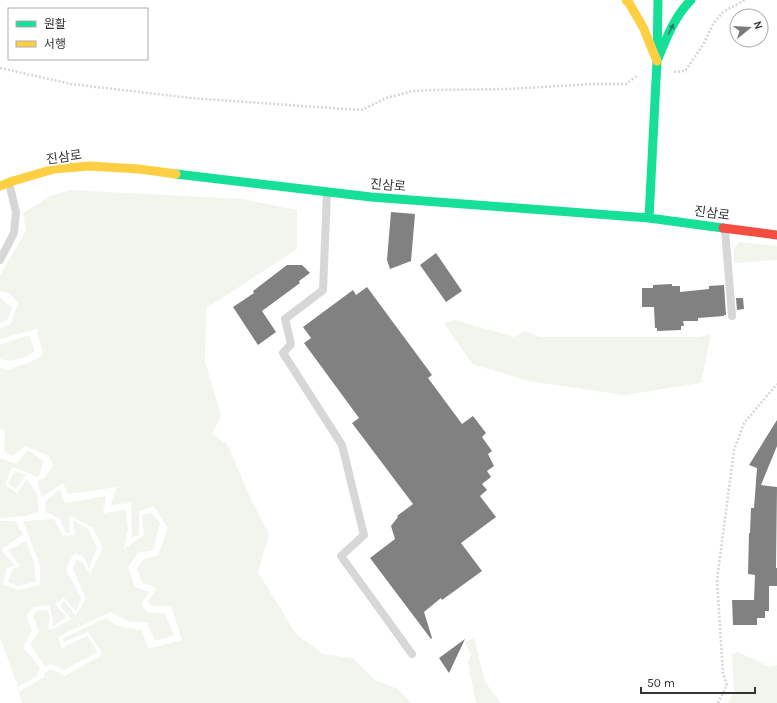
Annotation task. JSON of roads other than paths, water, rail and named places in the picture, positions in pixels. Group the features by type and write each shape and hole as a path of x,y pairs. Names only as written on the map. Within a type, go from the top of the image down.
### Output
{"street":[{"path":"626,0 642,27 657,61"},
{"path":"649,218 657,61 658,0"},
{"path":"657,61 672,27 687,4 692,0"},
{"name":"진삼로","path":"4,185 54,169 89,166 139,169 372,197 649,218 777,235"}],"lane":[{"path":"0,260 14,233 16,212 4,185"},
{"path":"327,192 323,290 285,319 291,344 283,353 342,445 364,535 341,556 412,654"},
{"path":"725,228 732,316"}]}
